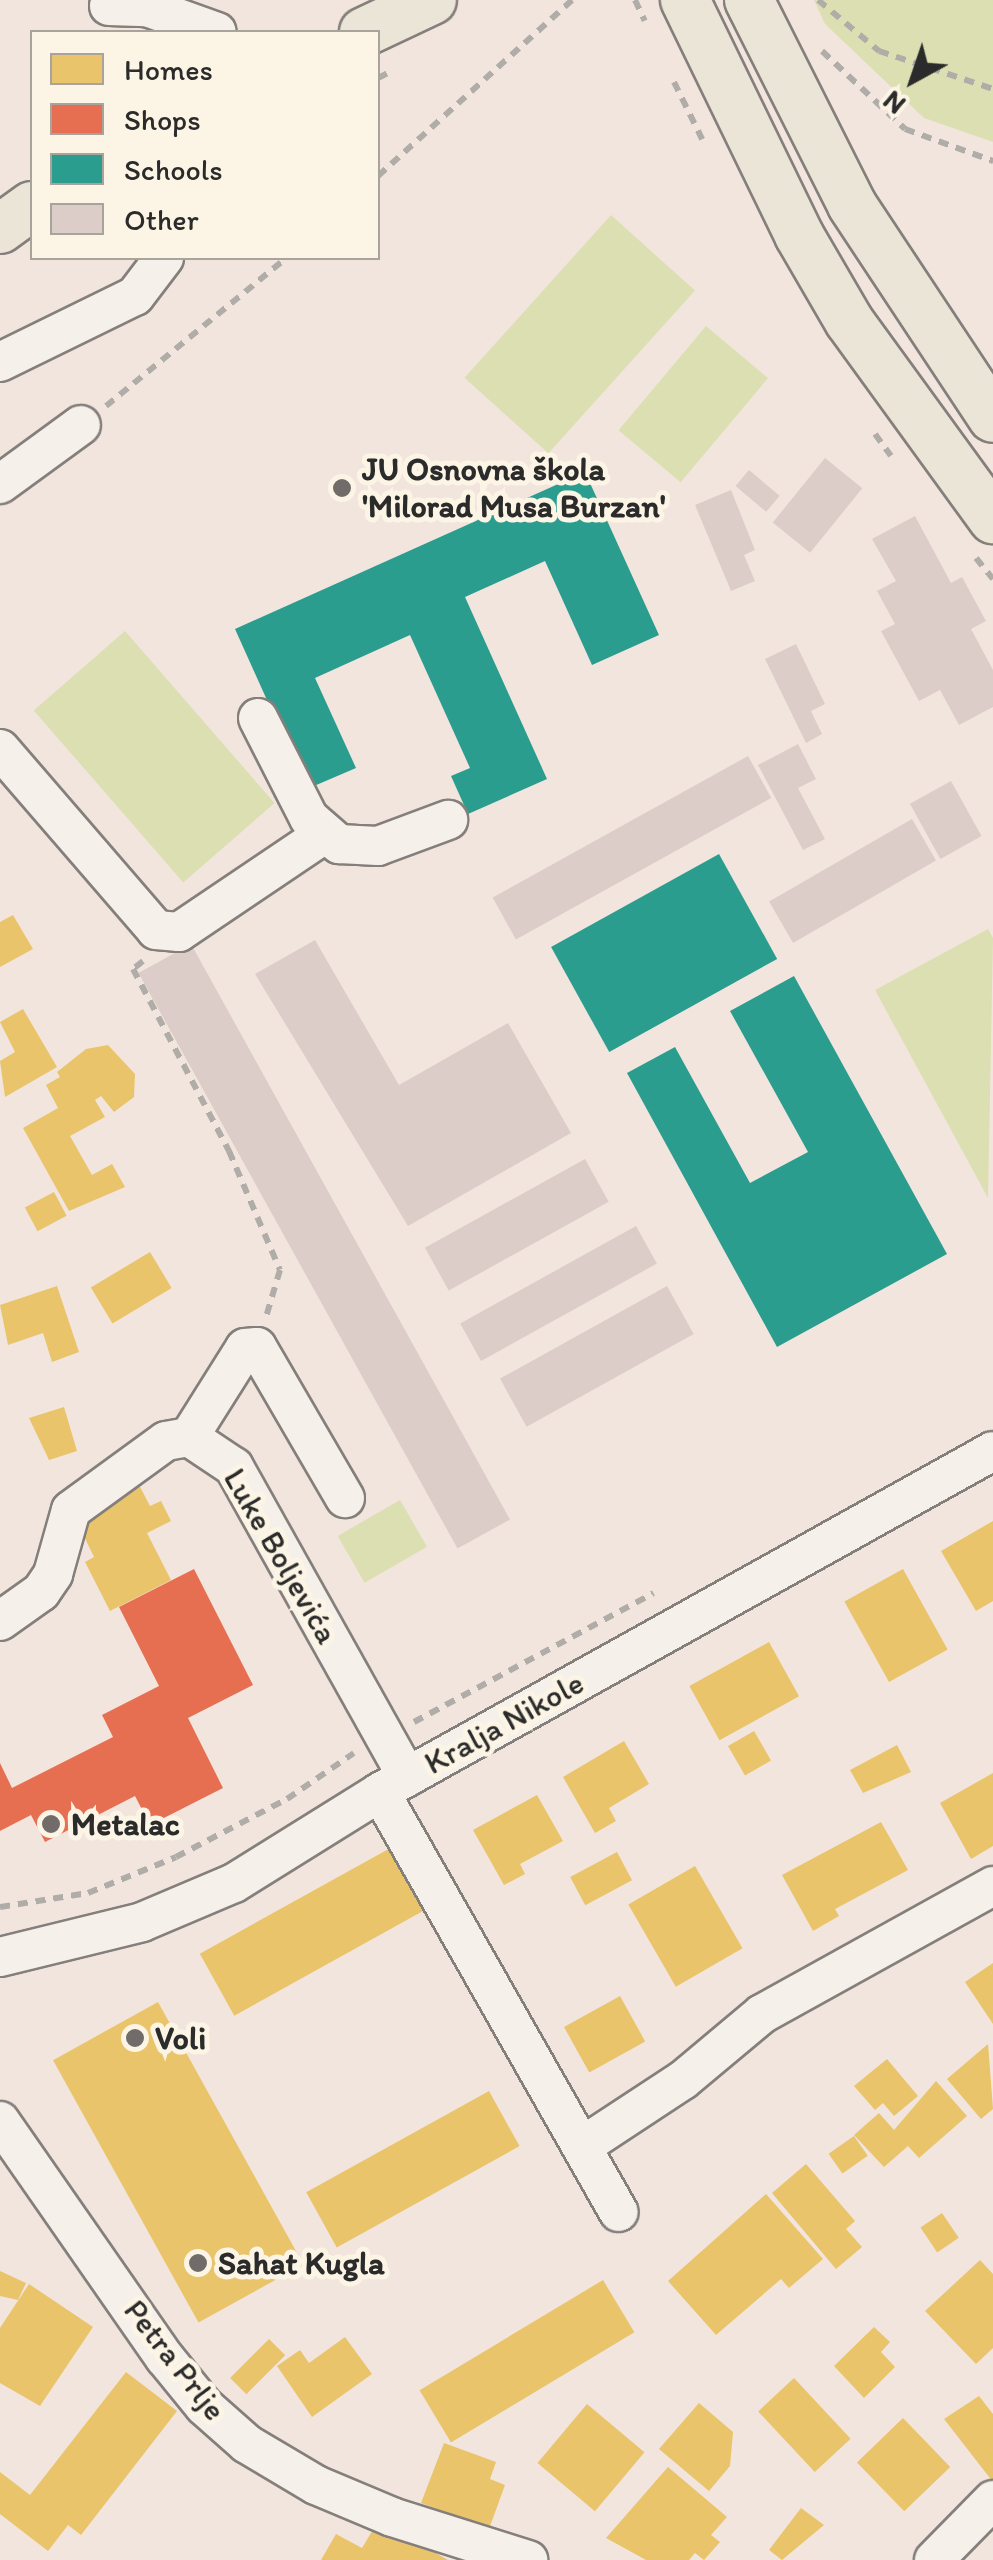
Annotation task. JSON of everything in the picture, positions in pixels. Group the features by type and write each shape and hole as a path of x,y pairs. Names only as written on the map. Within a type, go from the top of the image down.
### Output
{"main road":[{"path":"369,30 432,0"},
{"path":"685,0 848,320 993,518"},
{"path":"748,0 852,205 993,418"},
{"path":"0,186 30,183"},
{"path":"0,229 30,207"}],"street":[{"path":"109,6 147,8 211,30"},
{"path":"0,362 135,296 162,260"},
{"path":"0,484 81,424"},
{"path":"258,718 323,835 339,844 378,846 448,820"},
{"path":"0,748 128,903 156,930 179,932 323,835"},
{"path":"0,1621 40,1592 52,1574 71,1510 166,1441 189,1436 246,1348 258,1347 345,1498"},
{"name":"Luke Boljevića","path":"189,1436 234,1467 393,1784 619,2212"},
{"name":"Kralja Nikole","path":"0,1957 186,1906 234,1883 393,1784 993,1451"},
{"path":"584,2145 683,2080 762,2014 993,1886"},
{"name":"Petra Prlje","path":"0,2121 165,2358 204,2406 247,2444 316,2485 377,2511 528,2560"},
{"path":"934,2560 993,2500"}],"path":[{"path":"380,174 572,0"},
{"path":"818,0 880,51 993,89"},
{"path":"816,45 905,129 993,161"},
{"path":"380,77 390,72"},
{"path":"81,424 284,260"},
{"path":"179,932 133,969 229,1151 280,1270 258,1347"},
{"path":"0,1907 88,1893 176,1857 287,1799 362,1748"}],"green space":[{"path":"814,0 993,0 993,142 924,118 825,24"},
{"path":"611,215 695,291 548,453 464,378"},
{"path":"706,326 768,378 681,482 619,430"},
{"path":"125,631 275,803 183,882 34,710"},
{"path":"988,929 993,938 988,1198 875,990"},
{"path":"400,1500 427,1547 365,1583 338,1536"}],"building: Homes":[{"path":"13,915 33,949 0,967 0,922"},
{"path":"23,1009 57,1067 5,1097 0,1061 15,1052 0,1022"},
{"path":"108,1045 135,1074 134,1097 114,1112 101,1096 95,1100 105,1117 70,1136 92,1175 112,1164 125,1187 69,1211 23,1128 58,1108 46,1085 60,1077 57,1072 86,1049"},
{"path":"54,1192 67,1216 38,1231 25,1207"},
{"path":"150,1252 172,1288 112,1324 91,1288"},
{"path":"57,1286 79,1352 52,1362 43,1333 8,1345 0,1305"},
{"path":"64,1407 77,1451 49,1460 29,1418"},
{"path":"137,1481 150,1506 161,1501 171,1521 147,1533 171,1580 110,1611 85,1562 94,1557 73,1514"},
{"path":"993,1521 993,1601 976,1611 941,1551"},
{"path":"903,1569 948,1649 889,1682 844,1601"},
{"path":"769,1642 799,1696 719,1740 689,1686"},
{"path":"754,1731 771,1760 745,1775 728,1746"},
{"path":"624,1741 649,1784 609,1808 616,1821 595,1833 563,1777"},
{"path":"897,1745 911,1772 863,1793 850,1770"},
{"path":"993,1773 993,1846 971,1859 940,1803"},
{"path":"537,1795 563,1841 520,1864 525,1874 504,1885 473,1830"},
{"path":"881,1822 908,1870 835,1909 839,1916 813,1931 782,1875"},
{"path":"394,1846 428,1908 234,2016 200,1954"},
{"path":"617,1852 632,1880 585,1905 570,1877"},
{"path":"695,1866 742,1948 676,1987 628,1904"},
{"path":"993,1963 993,2024 965,1982"},
{"path":"620,1996 645,2041 589,2073 564,2027"},
{"path":"158,2002 303,2264 198,2323 53,2060"},
{"path":"988,2044 993,2109 981,2119 947,2079"},
{"path":"887,2059 918,2096 894,2116 883,2103 875,2110 854,2086"},
{"path":"936,2081 967,2116 919,2158 908,2146 884,2167 854,2135 879,2113 894,2130"},
{"path":"489,2091 520,2146 337,2247 306,2192"},
{"path":"854,2136 868,2156 842,2173 829,2154"},
{"path":"806,2164 855,2221 846,2229 862,2247 836,2269 772,2193"},
{"path":"766,2194 823,2259 789,2288 781,2279 716,2335 668,2281"},
{"path":"942,2213 959,2238 937,2252 920,2228"},
{"path":"980,2260 993,2274 993,2348 976,2364 925,2311"},
{"path":"0,2271 26,2283 18,2300 0,2296"},
{"path":"603,2280 634,2332 451,2443 420,2390"},
{"path":"29,2284 93,2327 40,2406 0,2383 0,2328"},
{"path":"874,2327 890,2342 881,2352 895,2367 864,2398 834,2366"},
{"path":"345,2337 372,2374 312,2417 277,2366 300,2350 309,2363"},
{"path":"269,2339 285,2355 246,2394 230,2378"},
{"path":"126,2372 177,2411 81,2535 68,2525 48,2551 0,2514 0,2472 30,2495"},
{"path":"794,2378 851,2439 815,2472 758,2411"},
{"path":"979,2396 993,2414 993,2482 944,2419"},
{"path":"699,2403 733,2432 730,2466 709,2491 659,2449"},
{"path":"587,2404 644,2452 595,2511 538,2463"},
{"path":"903,2418 950,2467 904,2511 857,2462"},
{"path":"444,2443 496,2462 490,2479 505,2485 489,2529 421,2503"},
{"path":"668,2467 727,2517 711,2535 720,2542 704,2560 695,2553 689,2560 646,2560 606,2538"},
{"path":"801,2508 824,2525 782,2560 769,2550"},
{"path":"385,2524 448,2560 321,2560 336,2534 362,2548 374,2528"}],"building: Shops":[{"path":"194,1569 253,1685 188,1718 223,1788 150,1825 135,1796 45,1842 31,1815 0,1831 0,1763 12,1788 113,1737 102,1715 159,1686 119,1607"}],"building: Schools":[{"path":"585,472 659,635 592,665 545,561 465,597 547,779 468,814 451,776 470,768 410,635 315,678 356,768 307,789 235,629"},
{"path":"719,854 777,959 609,1052 551,947"},
{"path":"794,976 947,1254 777,1347 627,1073 675,1047 750,1183 808,1152 730,1011"}],"building: Other":[{"path":"825,458 862,488 810,553 773,523"},
{"path":"749,470 780,496 766,512 736,486"},
{"path":"731,490 755,550 744,555 755,581 731,591 695,505"},
{"path":"915,516 951,583 962,577 986,621 971,629 993,670 993,707 959,725 940,690 919,701 881,631 895,624 877,591 896,581 872,539"},
{"path":"796,644 825,704 811,711 822,734 806,743 765,659"},
{"path":"798,744 816,779 798,788 825,839 803,850 758,765"},
{"path":"748,756 771,798 516,940 493,898"},
{"path":"951,781 982,836 940,859 910,804"},
{"path":"912,819 936,861 793,943 769,902"},
{"path":"315,940 399,1085 508,1023 571,1133 408,1226 255,974"},
{"path":"191,944 510,1519 458,1549 139,973"},
{"path":"585,1159 609,1202 449,1291 425,1248"},
{"path":"636,1226 657,1264 481,1361 460,1323"},
{"path":"667,1286 694,1334 527,1427 500,1379"}],"place":[{"name":"JU Osnovna škola 'Milorad Musa Burzan'","path":"342,488"},
{"name":"Metalac","path":"51,1824"},
{"name":"Voli","path":"135,2038"},
{"name":"Sahat Kugla","path":"198,2263"}]}
